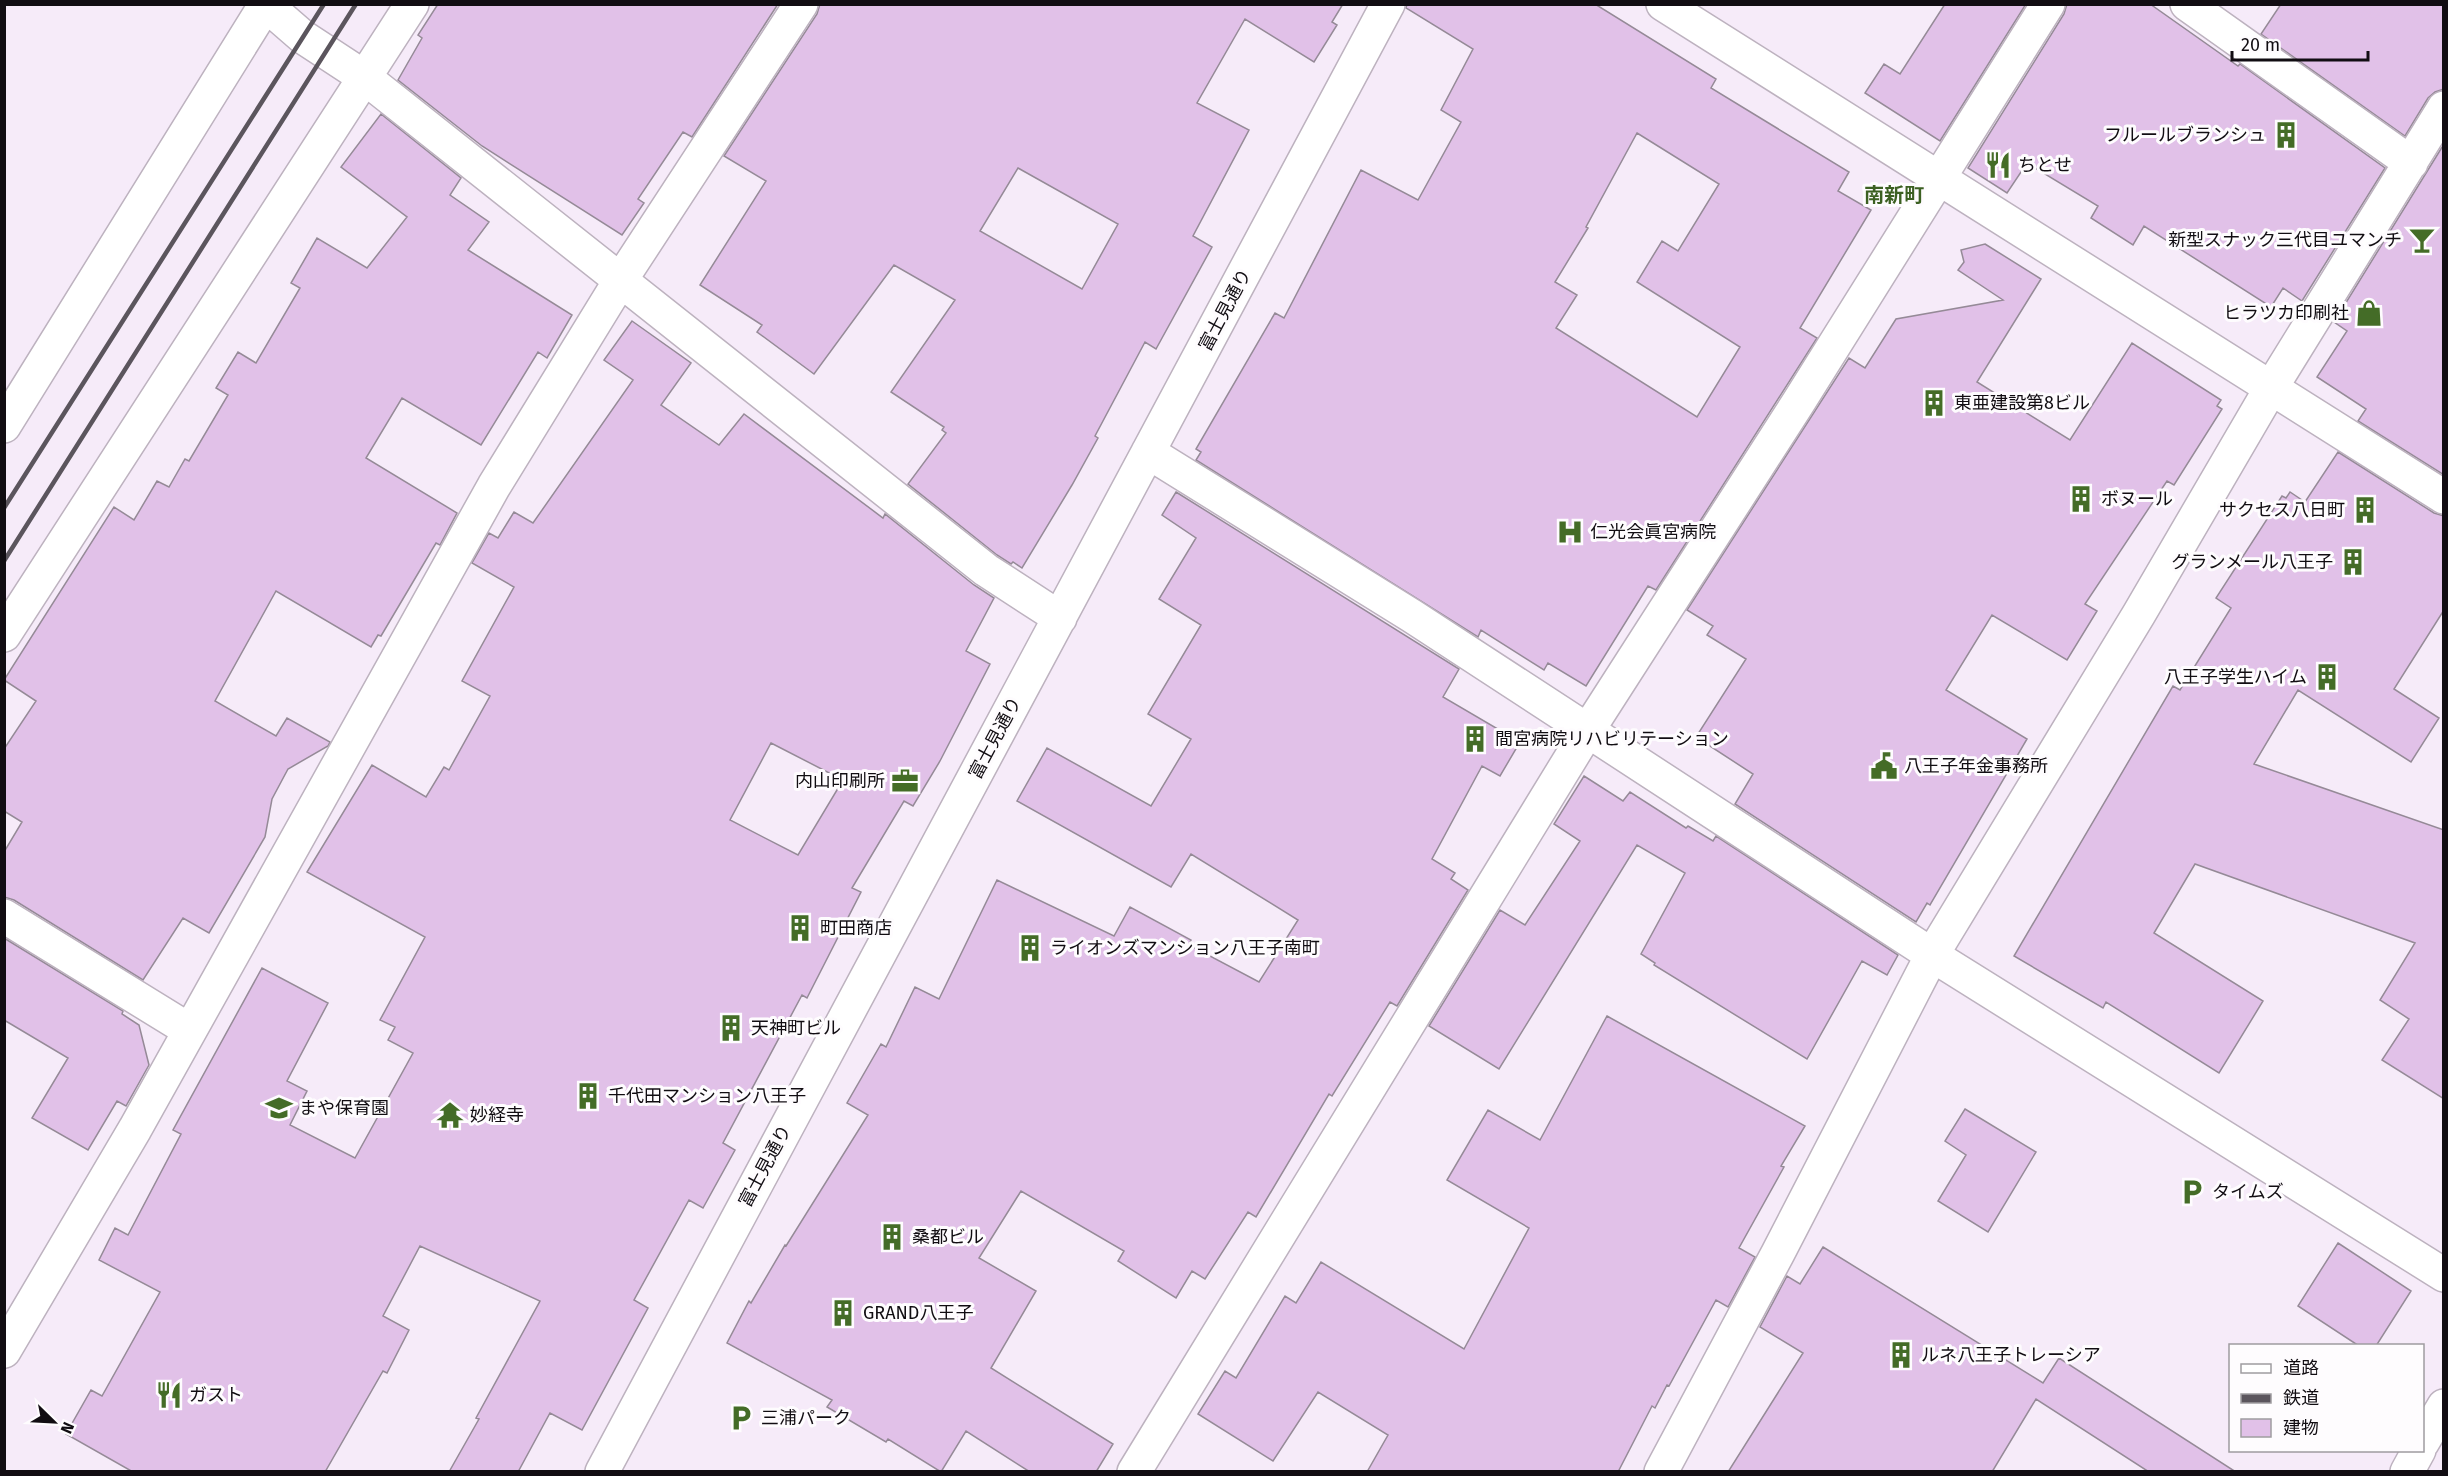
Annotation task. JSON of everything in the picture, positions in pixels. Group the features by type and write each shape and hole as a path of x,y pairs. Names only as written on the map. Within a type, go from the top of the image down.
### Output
{"main road":[{"path":"4,635 412,4"},
{"path":"4,1351 135,1129 494,486 620,281 801,4"},
{"name":"富士見通り","path":"602,1472 1388,4"},
{"path":"1663,4 2444,497"},
{"path":"1134,1472 1588,730 1940,180 2048,4"},
{"path":"2187,4 2410,163"},
{"path":"4,426 265,5 303,37 364,77 986,570 1060,618"},
{"path":"1661,1472 1778,1253 1932,955 2139,614 2271,388 2444,108"},
{"path":"1148,452 1412,616 1932,955 2444,1275"},
{"path":"4,916 189,1030"},
{"path":"2424,1440 2444,1406"},
{"path":"2407,1472 2418,1452"}],"building":[{"path":"438,4 778,4 692,137 683,132 638,199 644,203 622,235 482,146 398,80 422,38 418,35"},
{"path":"820,4 1343,4 1332,22 1337,25 1314,62 1245,19 1197,103 1249,130 1193,236 1212,247 1156,349 1145,342 1095,436 1098,438 1022,568 997,555 908,484 946,433 942,430 944,427 891,392 955,300 894,265 814,374 757,332 762,325 700,285 766,181 724,156 817,14","holes":["1018,168 1118,224 1082,289 980,231"]},
{"path":"1407,4 1595,4 1716,79 1711,88 1849,172 1838,191 1871,210 1800,328 1817,338 1656,590 1648,586 1586,686 1548,663 1544,670 1481,630 1478,637 1196,460 1201,452 1196,449 1275,313 1284,318 1361,170 1418,200 1461,122 1441,110 1473,49 1406,8","holes":["1637,133 1719,184 1678,251 1662,241 1637,282 1740,347 1697,417 1556,328 1577,295 1555,282 1588,228 1586,227"]},
{"path":"1945,4 2026,4 1940,141 1865,93 1884,64 1900,74"},
{"path":"2067,4 2150,4 2238,66 2240,64 2385,168 2302,301 2283,288 2271,307 2144,226 2133,245 2091,218 2098,206 2027,163 2007,193 1968,168 2064,14"},
{"path":"2281,4 2444,4 2444,89 2428,98 2405,136 2261,34"},
{"path":"381,114 461,178 450,195 489,222 468,250 572,315 547,358 538,352 481,445 402,398 366,458 457,513 440,545 436,543 381,636 378,635 371,647 276,591 215,701 276,736 287,718 330,742 328,746 288,769 272,799 265,837 209,933 183,918 143,980 14,900 4,897 4,852 22,822 4,811 4,749 36,701 4,680 114,507 134,520 157,481 169,487 185,459 189,461 228,395 216,388 238,352 256,363 300,288 291,283 317,238 367,268 407,217 341,167"},
{"path":"2444,144 2444,475 2358,421 2366,409 2317,377 2347,331 2334,322"},
{"path":"1985,244 2041,279 1977,382 2070,440 2132,343 2221,400 2217,406 2222,409 2174,485 2167,481 2085,604 2097,611 2067,660 1992,615 1946,690 2027,739 1930,905 1927,903 1916,922 1735,804 1753,774 1696,737 1746,659 1707,635 1713,626 1687,610 1849,358 1865,368 1896,319 2003,300 1958,270 1964,262 1961,250"},
{"path":"632,321 691,363 661,405 719,445 744,414 883,518 885,514 974,585 994,598 966,651 990,664 940,761 913,806 904,801 852,888 861,892 807,998 802,995 723,1143 735,1150 703,1208 689,1200 634,1300 648,1308 582,1430 550,1413 518,1472 449,1472 540,1301 420,1246 383,1316 409,1330 387,1373 383,1371 325,1472 133,1472 66,1434 91,1390 102,1396 160,1292 99,1260 115,1228 128,1235 181,1134 173,1130 262,968 328,1003 287,1081 307,1091 290,1125 355,1158 413,1053 388,1040 395,1027 380,1020 425,937 307,872 372,765 426,797 444,767 449,770 490,696 462,681 514,587 472,563 489,533 498,538 514,512 533,523 633,380 604,360","holes":["771,743 843,780 798,855 730,820"]},
{"path":"2338,452 2434,513 2444,516 2444,610 2394,689 2439,718 2411,762 2298,690 2254,764 2444,830 2444,1099 2382,1060 2409,1019 2380,1000 2415,943 2195,864 2154,933 2263,1001 2219,1073 2106,1002 2103,1008 2014,956 2173,686 2180,690 2231,608 2216,598 2282,496 2286,498 2290,492 2305,502"},
{"path":"1176,492 1459,669 1443,697 1520,742 1500,776 1482,766 1432,859 1455,873 1451,879 1468,890 1397,1006 1390,1002 1332,1096 1329,1094 1256,1217 1248,1212 1205,1279 1192,1271 1176,1298 1118,1261 1124,1251 1021,1191 979,1258 1036,1291 991,1368 1113,1444 1096,1472 1030,1472 966,1431 941,1472 888,1439 886,1442 827,1407 832,1400 727,1343 749,1301 751,1303 868,1115 847,1103 881,1044 886,1047 915,987 939,999 997,880 1114,936 1130,907 1191,940 1189,945 1259,982 1298,920 1191,854 1171,887 1017,801 1047,748 1151,806 1191,739 1148,714 1201,625 1159,599 1196,538 1162,515"},
{"path":"1584,776 1623,801 1630,792 1686,828 1688,826 1713,841 1716,836 1898,955 1887,975 1862,961 1807,1059 1654,965 1655,963 1641,954 1685,873 1637,845 1499,1069 1429,1026 1500,910 1525,925 1580,841 1554,824"},
{"path":"4,938 123,1011 122,1014 139,1025 149,1065 126,1106 117,1101 88,1150 32,1118 68,1058 4,1020"},
{"path":"1607,1016 1805,1126 1781,1166 1784,1167 1739,1248 1755,1257 1728,1307 1716,1300 1669,1386 1667,1385 1655,1408 1652,1406 1618,1472 1367,1472 1388,1435 1318,1392 1273,1461 1198,1414 1225,1371 1236,1378 1285,1296 1296,1303 1321,1262 1464,1349 1529,1228 1447,1180 1488,1110 1540,1140"},
{"path":"1965,1109 2036,1152 1988,1232 1938,1201 1966,1155 1945,1141"},
{"path":"2338,1243 2411,1291 2377,1344 2356,1344 2298,1306"},
{"path":"1823,1247 2043,1383 2059,1358 2236,1472 2149,1472 2036,1399 1992,1472 1728,1472 1803,1353 1760,1327 1787,1276 1800,1284"}],"railway":[{"path":"4,508 324,4"},
{"path":"4,561 356,4"}],"place":[{"name":"フルールブランシュ","path":"2286,135"},
{"name":"ちとせ","path":"1998,165"},
{"name":"新型スナック三代目ユマンチ","path":"2422,240"},
{"name":"ヒラツカ印刷社","path":"2369,313"},
{"name":"東亜建設第8ビル","path":"1934,403"},
{"name":"ボヌール","path":"2081,499"},
{"name":"サクセス八日町","path":"2365,510"},
{"name":"仁光会眞宮病院","path":"1570,532"},
{"name":"グランメール八王子","path":"2353,562"},
{"name":"八王子学生ハイム","path":"2327,677"},
{"name":"間宮病院リハビリテーション","path":"1475,739"},
{"name":"八王子年金事務所","path":"1884,766"},
{"name":"内山印刷所","path":"905,781"},
{"name":"町田商店","path":"800,928"},
{"name":"ライオンズマンション八王子南町","path":"1030,948"},
{"name":"天神町ビル","path":"731,1028"},
{"name":"千代田マンション八王子","path":"588,1096"},
{"name":"まや保育園","path":"279,1108"},
{"name":"妙経寺","path":"450,1115"},
{"name":"タイムズ","path":"2192,1192"},
{"name":"桑都ビル","path":"892,1237"},
{"name":"GRAND八王子","path":"843,1313"},
{"name":"ルネ八王子トレーシア","path":"1901,1355"},
{"name":"ガスト","path":"169,1395"},
{"name":"三浦パーク","path":"741,1418"}],"district":[{"name":"南新町","path":"1894,195"}]}
